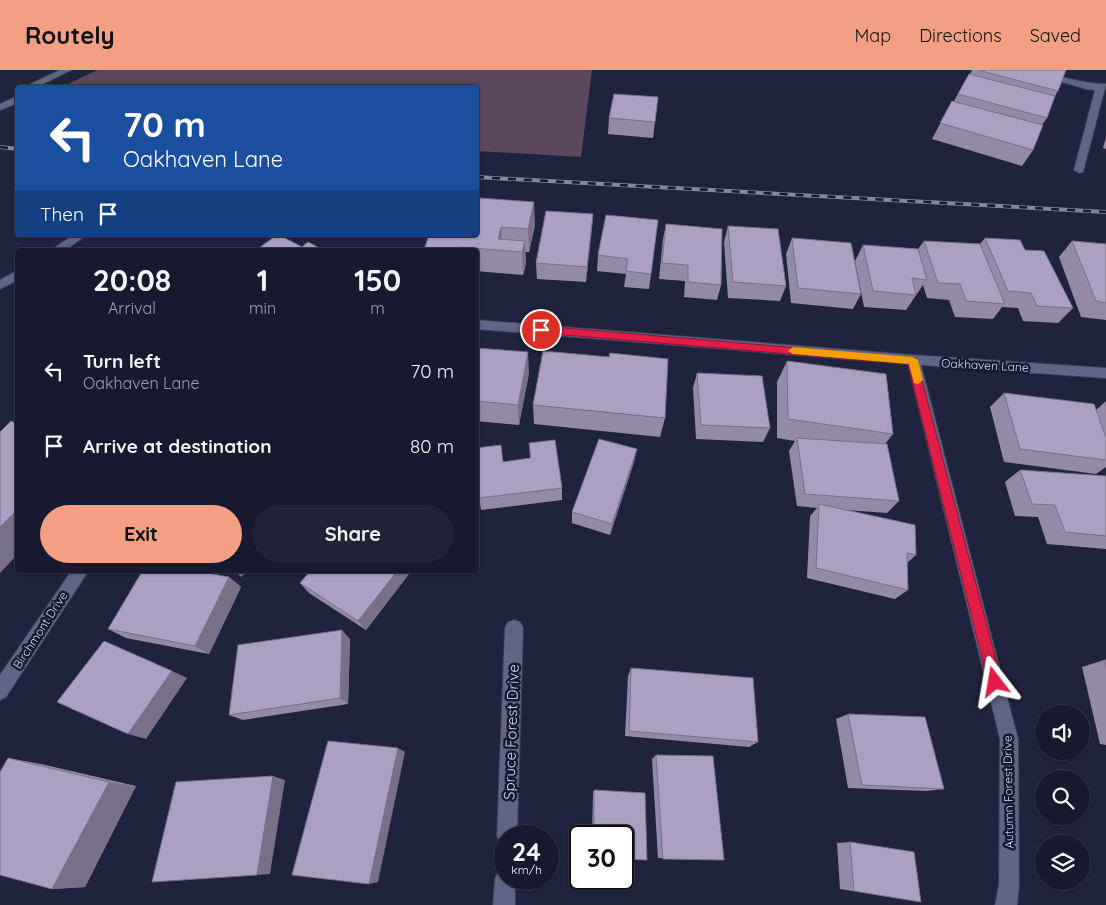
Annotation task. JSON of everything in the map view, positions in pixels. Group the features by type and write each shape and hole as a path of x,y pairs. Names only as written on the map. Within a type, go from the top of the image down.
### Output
{"street":[{"path":"33,85 67,70"},
{"path":"1024,70 1089,87 1103,87 1079,170"},
{"path":"45,85 52,81 56,75"},
{"path":"0,100 15,93"},
{"path":"0,107 15,100"},
{"path":"60,248 78,237"},
{"path":"0,285 15,276"},
{"name":"Oakhaven Lane","path":"479,324 913,360 1106,373"},
{"name":"Autumn Forest Drive","path":"913,360 1009,739 1009,885 1006,905"},
{"name":"Birchmont Drive","path":"0,691 79,573"},
{"name":"Spruce Forest Drive","path":"507,825 514,628"},
{"path":"504,905 505,890"}],"shaded area":[{"path":"97,70 592,70 581,157 479,151 479,85 66,85"}],"building":[{"path":"978,70 1066,70 1058,91"},
{"path":"969,74 1055,96 1047,118 958,94"},
{"path":"614,94 658,97 655,122 609,118"},
{"path":"952,101 1043,125 1033,150 940,123"},
{"path":"480,198 534,202 528,229 501,227 498,239 525,241 522,252 460,247 425,248 428,237 479,237"},
{"path":"546,211 593,214 587,267 536,263"},
{"path":"606,215 658,220 651,274 626,271 628,259 598,255"},
{"path":"666,224 722,229 721,285 688,282 688,265 662,263"},
{"path":"728,226 778,229 786,286 733,282"},
{"path":"274,237 283,237 302,247 308,242 319,248 259,248"},
{"path":"792,238 851,243 861,294 798,288"},
{"path":"985,238 1020,240 1025,250 1044,251 1073,308 1037,306 1031,293 1008,291"},
{"path":"924,241 980,244 1005,304 966,301 960,284 938,283"},
{"path":"1072,241 1106,244 1106,303 1096,301"},
{"path":"863,245 918,249 927,280 912,278 916,295 873,291"},
{"path":"479,348 528,352 518,405 479,401"},
{"path":"543,351 609,357 610,353 668,359 665,418 533,405"},
{"path":"787,361 886,374 893,434 788,419"},
{"path":"697,373 762,376 770,428 701,425"},
{"path":"1004,393 1094,404 1106,438 1106,460 1020,449"},
{"path":"11,421 15,423 15,512 0,527 0,432"},
{"path":"797,438 887,444 899,501 805,494"},
{"path":"599,439 637,449 612,524 572,512"},
{"path":"555,440 562,488 479,498 479,448 501,445 503,462 531,458 529,443"},
{"path":"1020,470 1106,476 1106,536 1065,532 1055,505 1032,504"},
{"path":"819,504 915,525 916,555 907,553 908,590 816,568"},
{"path":"141,573 207,573 229,577 195,646 108,629"},
{"path":"308,573 396,573 358,621 300,583"},
{"path":"342,630 340,698 229,715 238,645"},
{"path":"104,641 172,671 128,734 57,702"},
{"path":"631,668 753,678 758,742 629,731"},
{"path":"848,714 925,717 944,789 862,785"},
{"path":"328,741 398,748 369,884 292,875"},
{"path":"656,755 713,756 724,860 663,859"},
{"path":"8,758 109,782 52,889 0,875 0,772"},
{"path":"273,776 257,875 152,882 176,782"},
{"path":"594,790 645,793 647,860 634,859 634,825 594,825"},
{"path":"850,842 914,852 921,902 854,891"}],"railway":[{"path":"0,147 15,149"},
{"path":"479,177 1106,212"}],"slow traffic":[{"path":"793,351 913,360 918,380"}],"route":[{"path":"541,330 913,360 995,682"}]}
